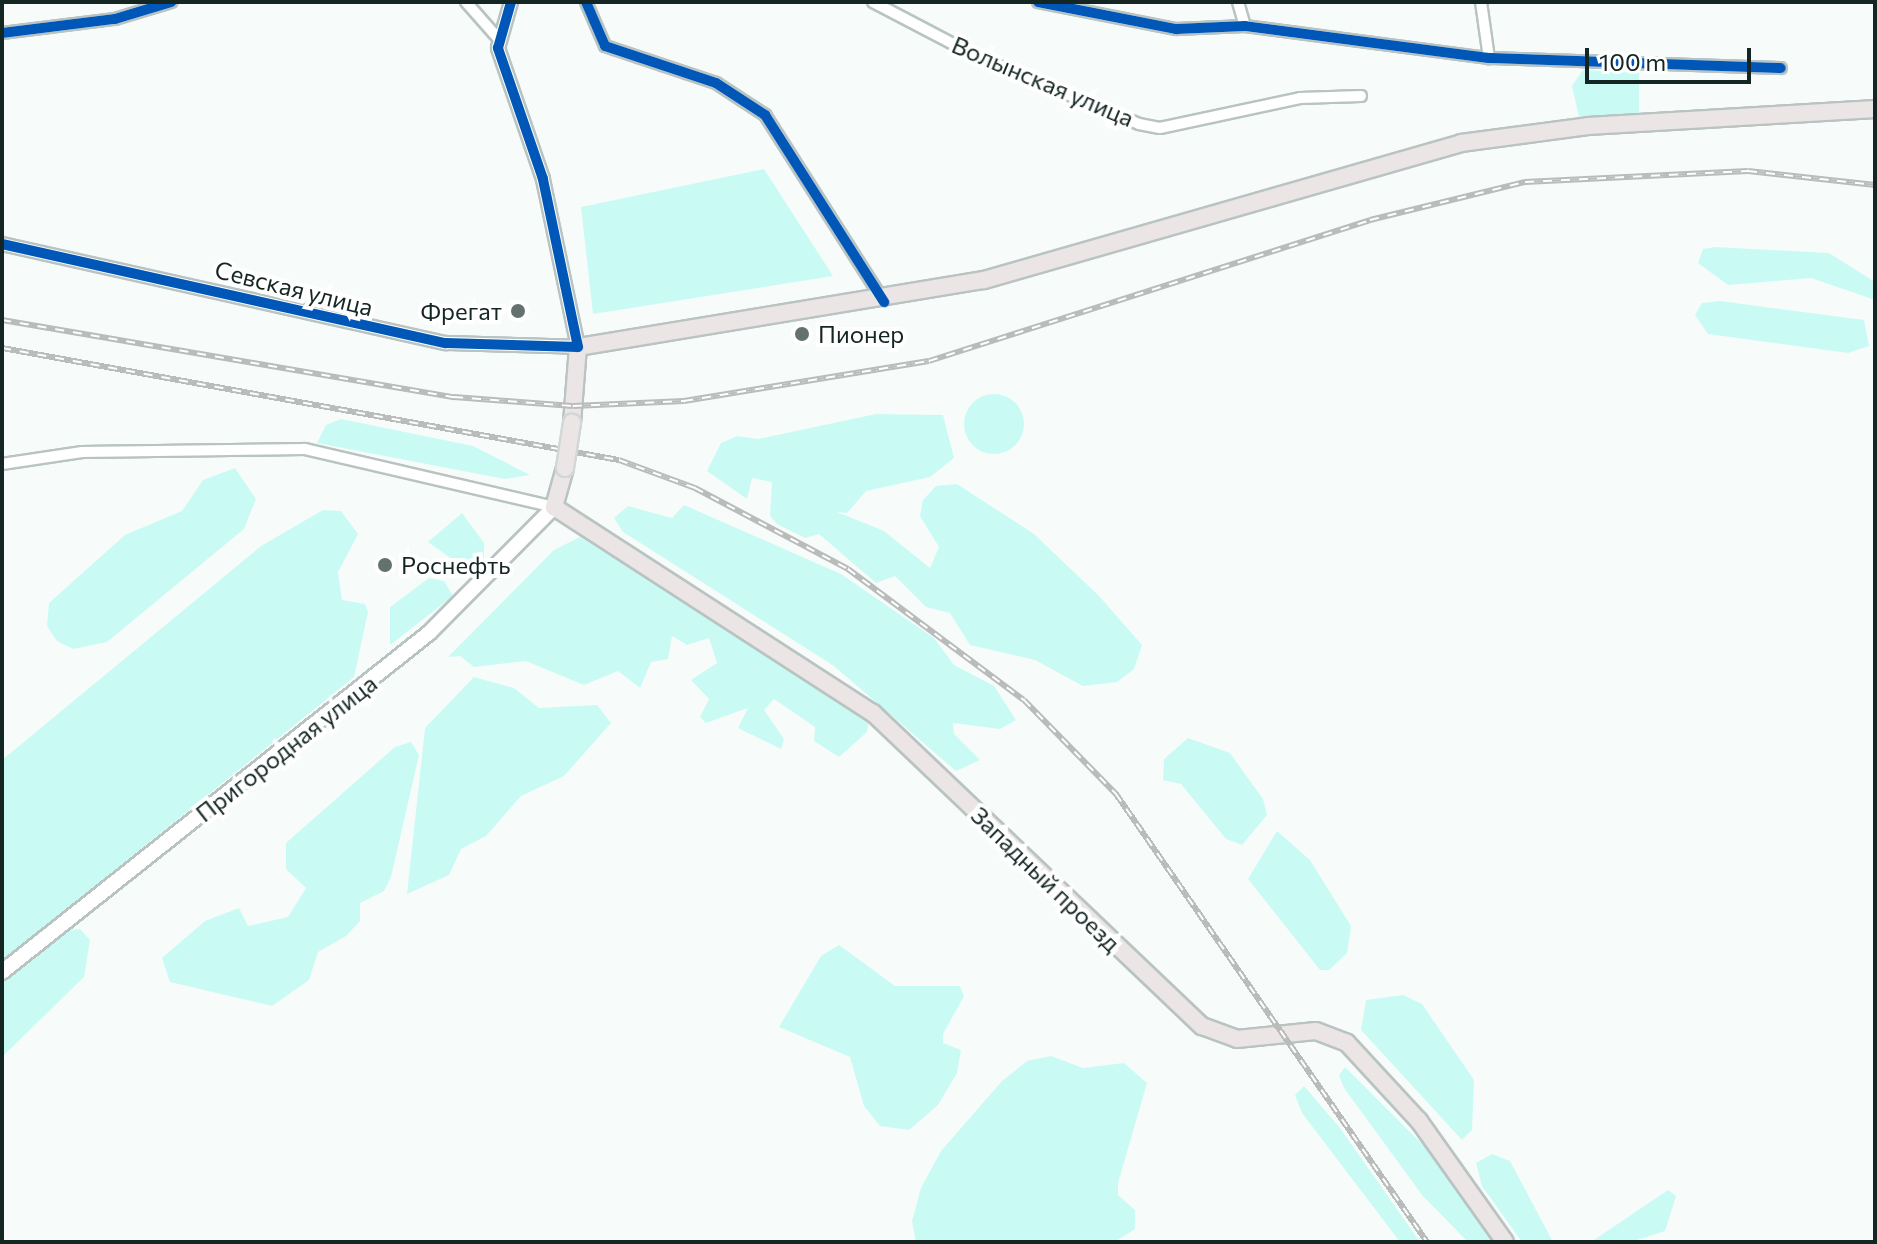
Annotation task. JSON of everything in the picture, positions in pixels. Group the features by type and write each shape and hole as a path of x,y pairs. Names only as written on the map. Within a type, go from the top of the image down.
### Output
{"main road":[{"path":"554,507 565,468 572,423 578,347 884,302 1082,255 1461,143 1588,126 1875,109"},
{"name":"Пригородная улица","path":"2,972 429,633 554,507"},
{"name":"Западный проезд","path":"554,507 873,713 1202,1026 1237,1039 1316,1031 1347,1043 1419,1121 1505,1242"}],"street":[{"path":"2,33 115,19 171,2"},
{"path":"466,2 497,37 543,179 578,347"},
{"path":"497,37 511,2"},
{"path":"586,2 605,46 685,70 754,103 884,302"},
{"name":"Волынская улица","path":"873,2 980,58 1139,124 1160,128 1300,98 1361,96"},
{"path":"1038,2 1176,29 1245,26 1489,58 1781,68"},
{"path":"1238,2 1245,26"},
{"path":"1481,2 1489,58"},
{"name":"Севская улица","path":"2,244 446,343 578,347"},
{"path":"2,464 82,452 305,449 554,507"}],"shaded area":[{"path":"1583,70 1639,73 1639,113 1579,117 1572,86"},
{"path":"764,169 833,276 593,314 581,207"},
{"path":"1703,249 1829,253 1875,282 1875,300 1811,278 1728,285 1698,263"},
{"path":"1720,301 1864,320 1869,346 1848,353 1708,334 1695,315 1702,303"},
{"path":"994,394 1005,396 1015,403 1022,413 1022,435 1015,445 1005,452 994,454 983,452 973,445 966,435 964,424 966,413 973,403 983,396"},
{"path":"876,414 943,415 954,458 930,477 866,491 847,513 837,512 884,531 930,568 939,547 920,516 923,500 936,486 957,484 1034,534 1099,596 1142,645 1134,669 1117,682 1083,686 1035,660 970,645 950,613 926,607 895,576 876,583 819,534 805,538 777,524 770,516 772,482 752,478 747,499 707,471 721,443 737,436 758,439"},
{"path":"341,419 473,446 530,475 505,479 317,443 326,425"},
{"path":"235,468 256,499 244,529 107,642 73,649 57,641 47,626 49,603 125,535 182,511 203,480"},
{"path":"684,505 841,574 934,638 954,665 994,686 1016,720 1000,729 953,723 954,734 980,760 956,771 834,666 623,532 614,518 628,506 672,518"},
{"path":"323,510 341,511 358,534 338,572 342,600 365,604 368,612 354,677 2,961 2,760 261,546"},
{"path":"462,513 484,543 484,562 473,574 428,542"},
{"path":"580,537 869,719 867,732 839,757 814,741 815,727 774,699 764,710 784,739 781,749 738,728 748,708 706,723 700,717 709,699 691,680 717,663 709,638 687,645 672,636 668,659 651,662 640,688 618,671 584,685 526,661 474,667 460,656 448,657 554,550"},
{"path":"429,578 444,581 453,596 390,645 390,607"},
{"path":"474,677 514,688 539,708 597,705 611,723 564,776 521,796 486,836 461,849 449,875 407,894 425,728"},
{"path":"1188,738 1230,753 1263,799 1267,815 1242,845 1226,839 1181,784 1163,780 1164,759"},
{"path":"411,742 419,755 391,877 384,891 360,903 360,921 346,936 318,952 309,980 272,1006 170,982 162,958 205,921 239,908 248,926 288,917 306,888 286,869 286,843 395,747"},
{"path":"1277,831 1310,860 1351,926 1347,953 1329,970 1320,970 1248,879"},
{"path":"80,929 90,940 84,977 2,1057 2,983 69,930"},
{"path":"839,945 895,986 960,986 964,996 943,1034 943,1043 961,1050 957,1073 938,1105 909,1130 880,1126 864,1106 850,1057 779,1027 821,956"},
{"path":"1403,995 1422,1004 1474,1080 1472,1130 1462,1140 1361,1030 1366,1000"},
{"path":"1051,1056 1083,1068 1124,1063 1147,1083 1118,1183 1118,1195 1135,1210 1135,1229 1116,1241 916,1242 912,1221 921,1188 941,1151 1002,1081 1027,1061"},
{"path":"1345,1067 1434,1156 1497,1242 1468,1242 1422,1195 1344,1088 1339,1075"},
{"path":"1304,1086 1340,1128 1420,1242 1400,1242 1302,1113 1295,1095"},
{"path":"1492,1154 1510,1161 1553,1242 1522,1242 1482,1186 1476,1163"},
{"path":"1668,1190 1676,1196 1665,1231 1631,1242 1591,1242"}],"railway":[{"path":"2,320 454,397 573,406 684,401 929,361 1370,220 1525,182 1748,171 1875,185"},
{"path":"2,348 619,460 695,488 848,569 1024,700 1116,794 1427,1242"}],"cycle path":[{"path":"2,33 115,19 171,2"},
{"path":"2,244 446,343 578,347 543,179 498,48 511,2"},
{"path":"586,2 605,46 716,83 765,115 884,302"},
{"path":"1038,2 1176,29 1245,26 1489,58 1781,68"}],"place":[{"name":"Фрегат","path":"518,311"},
{"name":"Пионер","path":"802,334"},
{"name":"Роснефть","path":"385,565"}]}
